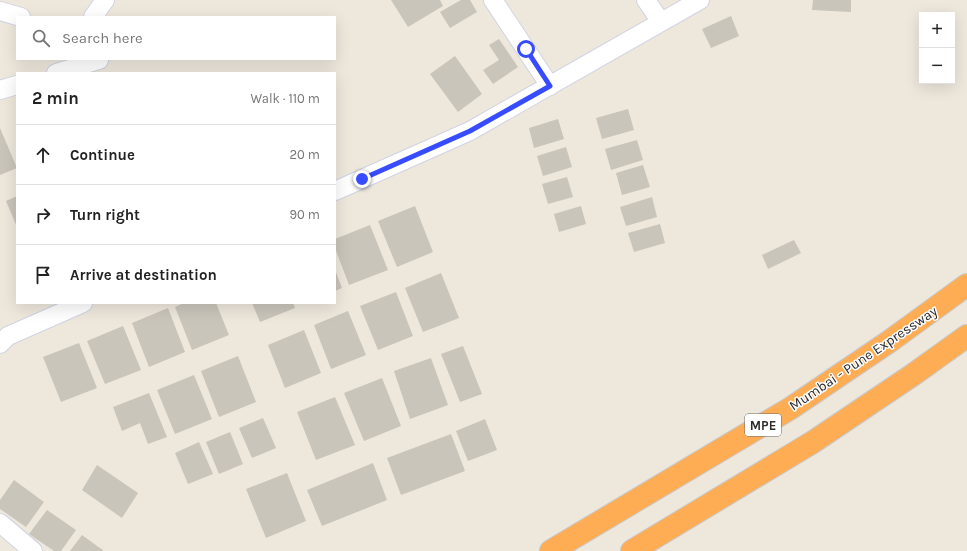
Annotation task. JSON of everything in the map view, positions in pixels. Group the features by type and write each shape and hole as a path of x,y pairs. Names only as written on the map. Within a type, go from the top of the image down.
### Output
{"highway":[{"name":"Mumbai - Pune Expressway","path":"551,551 791,408 890,341 967,286"},
{"path":"632,551 813,442 914,374 967,336"}],"street":[{"path":"94,16 105,0"},
{"path":"493,0 550,86"},
{"path":"646,0 661,22"},
{"path":"336,191 470,131 700,0"},
{"path":"0,11 18,16"},
{"path":"61,72 103,64"},
{"path":"0,90 16,85"},
{"path":"0,344 8,336 81,304"},
{"path":"0,523 33,551"}],"building":[{"path":"391,0 440,0 443,6 408,27"},
{"path":"461,0 470,0 477,12 450,28 440,12"},
{"path":"813,0 851,0 851,12 812,10"},
{"path":"731,16 739,36 711,48 702,29"},
{"path":"499,39 518,67 493,84 483,70 499,60 489,45"},
{"path":"455,56 482,94 458,112 430,74"},
{"path":"628,109 634,130 602,139 596,118"},
{"path":"558,119 564,139 534,148 529,128"},
{"path":"0,128 16,168 0,175"},
{"path":"637,140 643,160 611,170 605,149"},
{"path":"566,147 572,167 543,176 537,156"},
{"path":"643,165 650,187 622,195 616,173"},
{"path":"567,177 573,197 548,204 542,184"},
{"path":"16,196 16,225 6,201"},
{"path":"652,197 657,217 626,226 620,207"},
{"path":"415,206 433,252 397,267 378,221"},
{"path":"581,206 586,224 559,232 554,214"},
{"path":"660,224 665,243 634,252 628,233"},
{"path":"370,225 388,270 349,285 336,251 336,239"},
{"path":"794,240 801,253 768,269 762,255"},
{"path":"336,273 342,288 336,291"},
{"path":"441,273 459,318 423,332 405,288"},
{"path":"396,292 413,336 378,350 360,306"},
{"path":"182,304 216,304 229,335 192,350 175,307"},
{"path":"252,304 293,304 295,308 260,322"},
{"path":"168,308 185,352 149,367 132,323"},
{"path":"348,311 366,355 331,369 314,325"},
{"path":"123,326 141,370 105,384 87,341"},
{"path":"304,330 321,373 285,388 268,345"},
{"path":"79,343 97,388 61,402 43,357"},
{"path":"463,346 482,394 460,402 441,354"},
{"path":"238,356 256,402 219,417 201,371"},
{"path":"431,358 448,405 410,419 394,371"},
{"path":"194,375 212,419 175,434 157,390"},
{"path":"382,378 401,426 364,441 344,393"},
{"path":"149,393 167,437 148,444 140,423 122,431 113,407"},
{"path":"335,397 355,445 316,460 297,412"},
{"path":"263,418 276,448 252,458 239,428"},
{"path":"485,419 497,450 468,461 456,431"},
{"path":"230,432 243,464 219,474 206,442"},
{"path":"451,434 465,471 401,495 387,458"},
{"path":"199,442 213,474 188,484 175,453"},
{"path":"373,463 387,500 322,526 307,490"},
{"path":"97,465 138,493 122,518 82,490"},
{"path":"287,473 306,521 266,538 246,489"},
{"path":"14,480 44,502 26,527 0,509 0,500"},
{"path":"47,510 76,530 61,551 54,551 29,534"},
{"path":"82,535 104,551 70,551"}],"route":[{"path":"362,179 470,131 550,86 526,49"}]}
